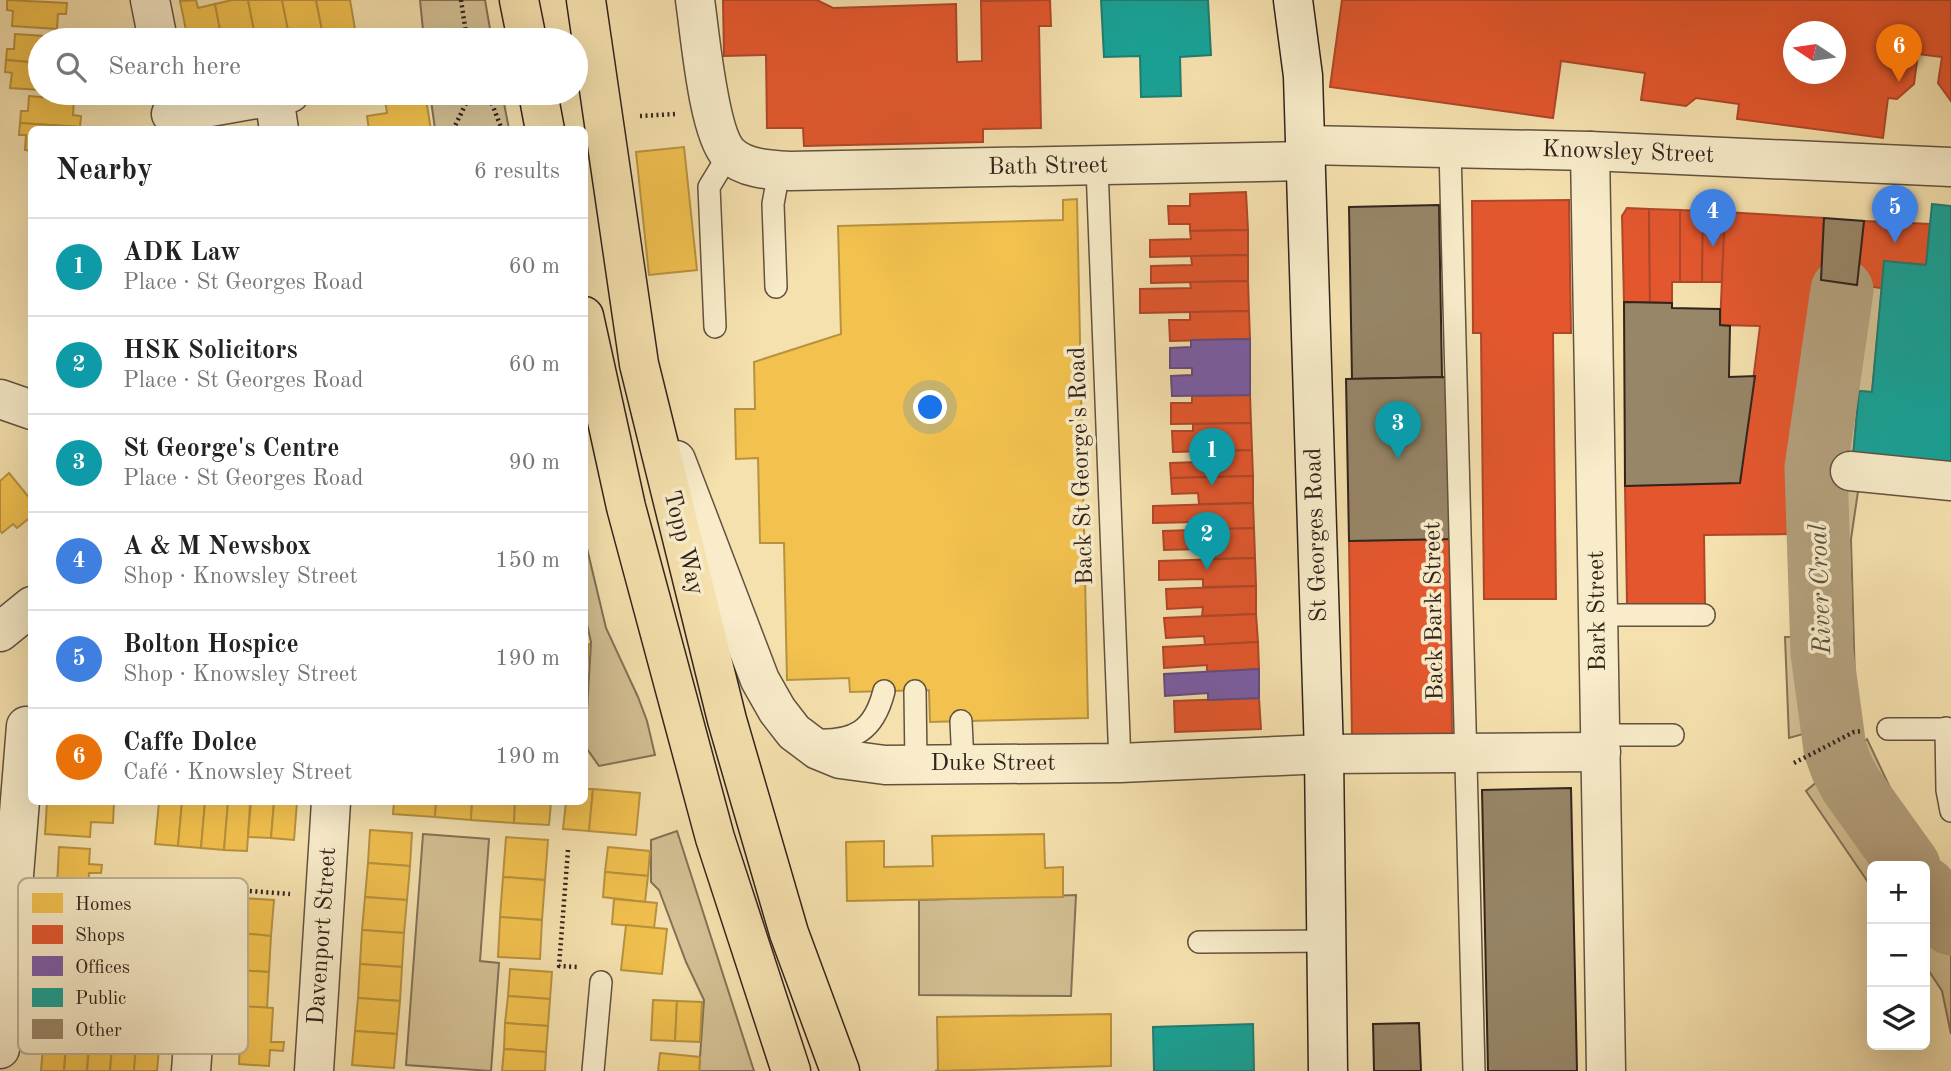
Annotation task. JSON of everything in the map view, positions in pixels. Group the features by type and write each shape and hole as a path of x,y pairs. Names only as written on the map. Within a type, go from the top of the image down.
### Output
{"main road":[{"path":"519,0 525,28"},
{"name":"Topp Way","path":"586,0 639,364 727,720 789,933 840,1071"},
{"path":"540,105 544,126"},
{"name":"Topp Way","path":"588,334 626,507 712,825 791,1071"}],"street":[{"path":"150,0 156,28"},
{"path":"695,0 712,111 720,140 729,154"},
{"name":"St Georges Road","path":"1293,0 1303,76 1324,754 1328,1071"},
{"path":"171,112 281,106"},
{"name":"Knowsley Street","path":"1305,153 1450,149 1590,150 1951,167"},
{"name":"Bark Street","path":"1590,150 1606,1071"},
{"name":"Bath Street","path":"729,154 746,164 785,171 1097,167 1305,153"},
{"name":"Duke Street","path":"639,364 760,680 777,710 794,732 818,750 840,759 900,764 1120,763 1324,754 1465,753 1601,743"},
{"path":"0,399 28,409"},
{"path":"1850,471 1951,481"},
{"path":"0,632 28,609"},
{"path":"0,1049 19,722"},
{"name":"Davenport Street","path":"314,1071 331,805"},
{"path":"5,989 18,990"}],"lane":[{"name":"Back Bark Street","path":"1450,149 1474,1071"},
{"path":"715,327 709,187 729,154"},
{"name":"Back St George's Road","path":"1097,167 1120,763"},
{"path":"776,287 773,204 785,171"},
{"path":"1598,615 1704,615"},
{"path":"805,740 835,741 852,737 866,728 879,710 884,691"},
{"path":"900,764 915,691"},
{"path":"961,722 963,764"},
{"path":"1888,729 1949,729 1947,790 1951,811"},
{"path":"1601,743 1673,735"},
{"path":"1199,942 1326,941"},
{"path":"593,1071 601,982"}],"path":[{"path":"461,0 465,28"},
{"path":"455,126 465,105"},
{"path":"493,105 500,126"},
{"path":"628,117 712,111"},
{"path":"1794,763 1854,732"},
{"path":"568,850 559,966 586,968 601,982"},
{"path":"248,891 325,896"}],"shaded area":[{"path":"420,0 485,0 490,28 423,28"},
{"path":"432,105 504,105 508,126 435,126"},
{"path":"1821,280 1882,288 1872,392 1859,391 1852,467 1860,478 1851,539 1856,717 1789,738 1785,637 1793,637 1792,475 1813,354"},
{"path":"588,553 606,628 638,697 655,755 599,766 588,750 591,642 588,628"},
{"path":"1867,739 1925,861 1867,861 1867,881 1806,791"},
{"path":"677,831 754,1071 699,1071 704,1000 686,962 659,890 651,882 651,840"},
{"path":"423,834 489,839 480,961 499,963 491,1071 406,1065"},
{"path":"1930,872 1951,895 1951,1034 1942,991 1930,973"},
{"path":"1076,895 1071,996 919,995 919,900"}],"building: Homes":[{"path":"7,0 67,3 66,14 58,14 57,28 12,26 13,11 7,10"},
{"path":"196,0 198,8 215,4 220,28 186,28 180,1"},
{"path":"248,0 254,28 220,28 215,4"},
{"path":"248,0 282,0 288,28 254,28"},
{"path":"282,0 316,0 322,28 288,28"},
{"path":"316,0 350,0 355,28 322,28"},
{"path":"15,34 28,35 28,62 6,60 7,49 14,49"},
{"path":"6,60 28,62 28,89 10,88 12,73 5,72"},
{"path":"28,105 74,105 73,115 81,116 80,126 20,123 21,111 28,111"},
{"path":"386,105 427,105 430,126 368,126 367,116 387,113"},
{"path":"20,123 65,126 28,126 28,150 25,150 26,135 19,135"},
{"path":"684,147 697,270 649,275 636,152"},
{"path":"1077,199 1088,718 930,722 929,690 850,692 849,678 787,680 784,543 760,543 758,458 736,459 735,409 755,409 754,362 841,334 838,226 1063,220 1063,200"},
{"path":"9,473 28,496 28,519 17,528 13,524 2,533 0,530 0,481"},
{"path":"588,789 593,789 589,831 563,829 566,805 588,805"},
{"path":"593,789 640,793 636,835 589,831"},
{"path":"47,805 114,805 113,823 91,822 90,837 45,834"},
{"path":"159,805 182,805 178,846 155,844"},
{"path":"182,805 205,805 201,848 178,846"},
{"path":"205,805 228,805 224,850 201,848"},
{"path":"228,805 250,805 247,851 224,850"},
{"path":"251,805 274,805 271,838 248,837"},
{"path":"274,805 297,805 294,840 271,838"},
{"path":"394,805 436,805 435,817 393,814"},
{"path":"436,805 472,805 471,820 435,817"},
{"path":"472,805 515,805 514,823 471,820"},
{"path":"515,805 551,805 549,825 514,823"},
{"path":"370,830 412,833 410,866 368,863"},
{"path":"1044,834 1045,868 1063,867 1063,897 847,901 846,842 884,841 884,867 933,866 932,836"},
{"path":"506,837 548,840 545,880 503,877"},
{"path":"59,847 90,849 89,864 102,865 101,873 89,873 89,878 57,878"},
{"path":"608,847 650,851 648,876 605,872"},
{"path":"368,863 410,866 407,900 365,897"},
{"path":"605,872 648,876 645,902 603,897"},
{"path":"503,877 545,880 542,920 500,917"},
{"path":"365,897 407,900 404,933 362,930"},
{"path":"248,898 274,900 271,936 248,934"},
{"path":"614,899 657,903 654,928 612,924"},
{"path":"500,917 542,920 540,959 498,957"},
{"path":"626,925 667,929 662,974 621,970"},
{"path":"362,930 404,933 402,967 360,964"},
{"path":"248,934 271,936 269,972 248,971"},
{"path":"360,964 402,967 400,1001 358,998"},
{"path":"510,969 552,972 550,999 508,996"},
{"path":"248,971 269,972 267,1008 248,1007"},
{"path":"508,996 550,999 548,1026 505,1023"},
{"path":"358,998 400,1001 397,1034 355,1031"},
{"path":"653,1000 677,1001 675,1041 651,1040"},
{"path":"677,1001 702,1002 700,1042 675,1041"},
{"path":"248,1006 273,1008 271,1042 284,1042 283,1051 270,1050 269,1066 239,1064 240,1054 248,1054"},
{"path":"1111,1014 1111,1066 935,1071 938,1070 937,1017"},
{"path":"505,1023 548,1026 546,1052 504,1049"},
{"path":"355,1031 397,1034 394,1068 352,1065"},
{"path":"504,1049 546,1052 545,1071 502,1071"},
{"path":"660,1053 700,1057 699,1071 658,1071"},
{"path":"42,1054 65,1054 64,1071 41,1071"},
{"path":"65,1054 88,1054 87,1071 64,1071"},
{"path":"88,1054 111,1054 110,1071 87,1071"},
{"path":"112,1054 135,1054 134,1071 110,1071"},
{"path":"135,1054 158,1054 157,1071 134,1071"}],"building: Shops":[{"path":"723,0 817,0 833,8 956,4 957,62 982,61 981,1 1050,0 1051,26 1039,26 1041,128 983,129 983,142 804,146 803,128 767,128 766,55 724,56"},
{"path":"1342,0 1951,0 1951,101 1938,83 1942,57 1918,54 1914,84 1897,99 1888,98 1883,138 1737,119 1739,104 1696,98 1686,106 1641,100 1645,73 1561,61 1553,118 1330,87"},
{"path":"1246,192 1248,230 1190,231 1190,224 1169,224 1168,206 1190,206 1190,194"},
{"path":"1569,200 1571,333 1553,333 1556,599 1484,599 1481,333 1473,333 1472,201"},
{"path":"1627,208 1649,209 1650,302 1624,302 1622,216"},
{"path":"1649,209 1680,210 1680,282 1672,282 1672,303 1650,302"},
{"path":"1680,210 1703,211 1702,282 1680,282"},
{"path":"1703,211 1725,212 1722,282 1702,282"},
{"path":"1725,212 1824,218 1819,315 1792,475 1791,534 1704,535 1705,604 1627,604 1625,486 1740,483 1760,326 1720,325"},
{"path":"1864,221 1930,224 1926,265 1884,261 1882,288 1857,285"},
{"path":"1248,230 1248,255 1150,257 1150,240 1191,239 1190,231"},
{"path":"1248,255 1248,281 1151,283 1151,266 1192,265 1191,256"},
{"path":"1248,281 1249,311 1140,313 1140,289 1191,288 1190,282"},
{"path":"1249,311 1250,339 1170,341 1169,320 1190,320 1190,312"},
{"path":"1250,395 1251,423 1171,424 1171,403 1192,403 1192,396"},
{"path":"1251,423 1252,450 1173,452 1172,431 1193,431 1193,424"},
{"path":"1252,450 1253,476 1171,478 1170,463 1198,462 1198,452"},
{"path":"1253,476 1253,503 1199,504 1198,493 1172,494 1171,478"},
{"path":"1253,503 1254,528 1199,530 1199,522 1153,523 1153,506"},
{"path":"1254,528 1255,558 1202,559 1201,549 1164,550 1163,531"},
{"path":"1450,539 1452,737 1352,738 1349,541"},
{"path":"1255,558 1256,586 1203,587 1203,579 1159,580 1159,561"},
{"path":"1256,586 1256,614 1202,616 1203,607 1167,609 1166,589"},
{"path":"1256,614 1258,642 1205,645 1204,636 1166,638 1164,618"},
{"path":"1258,642 1259,669 1207,672 1207,665 1164,668 1163,647"},
{"path":"1259,698 1261,729 1175,732 1174,701"}],"building: Offices":[{"path":"1250,339 1250,395 1172,396 1171,376 1192,375 1192,368 1170,368 1170,348 1191,347 1191,340"},
{"path":"1259,669 1259,698 1208,700 1208,693 1165,696 1164,674"}],"building: Public":[{"path":"1101,0 1208,0 1211,55 1180,57 1181,96 1141,97 1140,56 1104,57"},
{"path":"1932,204 1951,206 1951,476 1852,467 1859,391 1872,392 1884,261 1926,265"},
{"path":"1253,1024 1254,1071 1154,1071 1153,1027"}],"building: Other":[{"path":"1439,205 1442,377 1352,379 1349,207"},
{"path":"1824,218 1864,221 1857,285 1821,280"},
{"path":"1624,302 1672,303 1672,308 1720,309 1720,325 1730,326 1729,377 1755,376 1740,483 1625,486"},
{"path":"1447,377 1450,539 1349,541 1346,379"},
{"path":"1571,788 1577,1071 1488,1071 1482,790"},
{"path":"1419,1023 1421,1071 1374,1071 1373,1024"}],"waterway":[{"name":"River Croal","path":"1842,290 1816,468 1822,653 1835,749 1842,768 1851,785 1905,861"},
{"name":"River Croal","path":"1930,895 1951,924"}],"place":[{"name":"Caffe Dolce","path":"1899,82"},
{"name":"Bolton Hospice","path":"1895,243"},
{"name":"A & M Newsbox","path":"1713,247"},
{"name":"St George's Centre","path":"1398,459"},
{"name":"ADK Law","path":"1212,486"},
{"name":"HSK Solicitors","path":"1207,570"}]}
